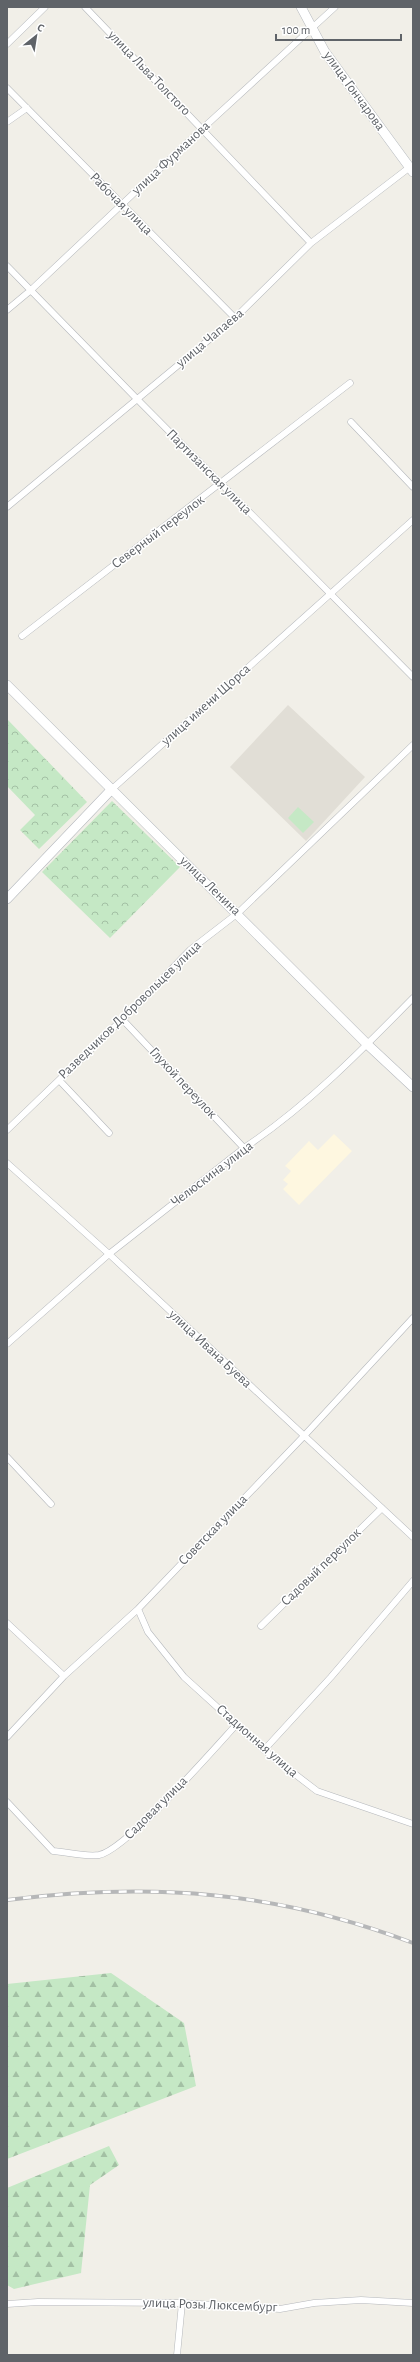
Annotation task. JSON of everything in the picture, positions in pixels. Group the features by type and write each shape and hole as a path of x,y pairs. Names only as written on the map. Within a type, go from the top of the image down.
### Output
{"main road":[{"name":"улица Гончарова","path":"301,7 311,29 325,52 411,169"},
{"name":"улица Ленина","path":"7,685 111,790 238,913 368,1045 413,1087"},
{"name":"улица имени Щорса","path":"7,899 111,790"}],"street":[{"path":"7,44 45,7"},
{"name":"улица Льва Толстого","path":"85,7 312,243"},
{"name":"улица Фурманова","path":"7,310 32,290 202,129 335,7"},
{"name":"Рабочая улица","path":"7,88 121,205 236,318"},
{"path":"7,122 27,108"},
{"name":"улица Чапаева","path":"7,507 236,318 312,243 411,169"},
{"name":"Партизанская улица","path":"7,266 32,290 137,400 332,593 413,677"},
{"name":"Северный переулок","path":"22,636 222,484 350,383"},
{"path":"351,422 413,488"},
{"name":"улица имени Щорса","path":"111,790 413,520"},
{"name":"Разведчиков Добровольцев улица","path":"7,1130 122,1019 190,950 238,913 413,745"},
{"name":"Челюскина улица","path":"7,1344 109,1254 244,1148 267,1133 324,1085 368,1045 413,998"},
{"name":"Глухой переулок","path":"122,1019 244,1148"},
{"path":"59,1080 109,1133"},
{"name":"улица Ивана Буева","path":"7,1163 109,1254 303,1437 413,1537"},
{"name":"Советская улица","path":"7,1737 64,1676 138,1609 303,1437 413,1318"},
{"path":"7,1457 51,1504"},
{"name":"Садовый переулок","path":"261,1626 382,1508"},
{"path":"264,1750 331,1677 413,1580"},
{"name":"Стадионная улица","path":"138,1609 148,1632 184,1677 264,1750 317,1791 413,1824"},
{"path":"7,1623 64,1676"},
{"name":"Садовая улица","path":"7,1802 53,1851 99,1855 117,1846 140,1826 236,1725"},
{"name":"улица Розы Люксембург","path":"7,2304 38,2302 182,2303 280,2308 314,2303 361,2300 413,2303"},
{"path":"177,2355 182,2303"}],"shaded area":[{"path":"288,705 365,777 306,841 230,767"},
{"path":"334,1134 352,1151 299,1205 283,1189 288,1184 283,1180 291,1171 285,1166 309,1141 318,1150"}],"green space":[{"path":"7,719 87,802 39,849 20,830 35,815 7,786"},
{"path":"112,801 180,867 110,938 42,872"},
{"path":"298,807 314,822 303,833 288,818"},
{"path":"111,1973 184,2023 196,2086 7,2159 7,1984"},
{"path":"109,2146 119,2165 90,2185 81,2273 14,2289 7,2285 7,2188"}],"railway":[{"path":"7,1900 112,1892 163,1892 213,1895 263,1902 312,1912 362,1925 413,1943"}]}
